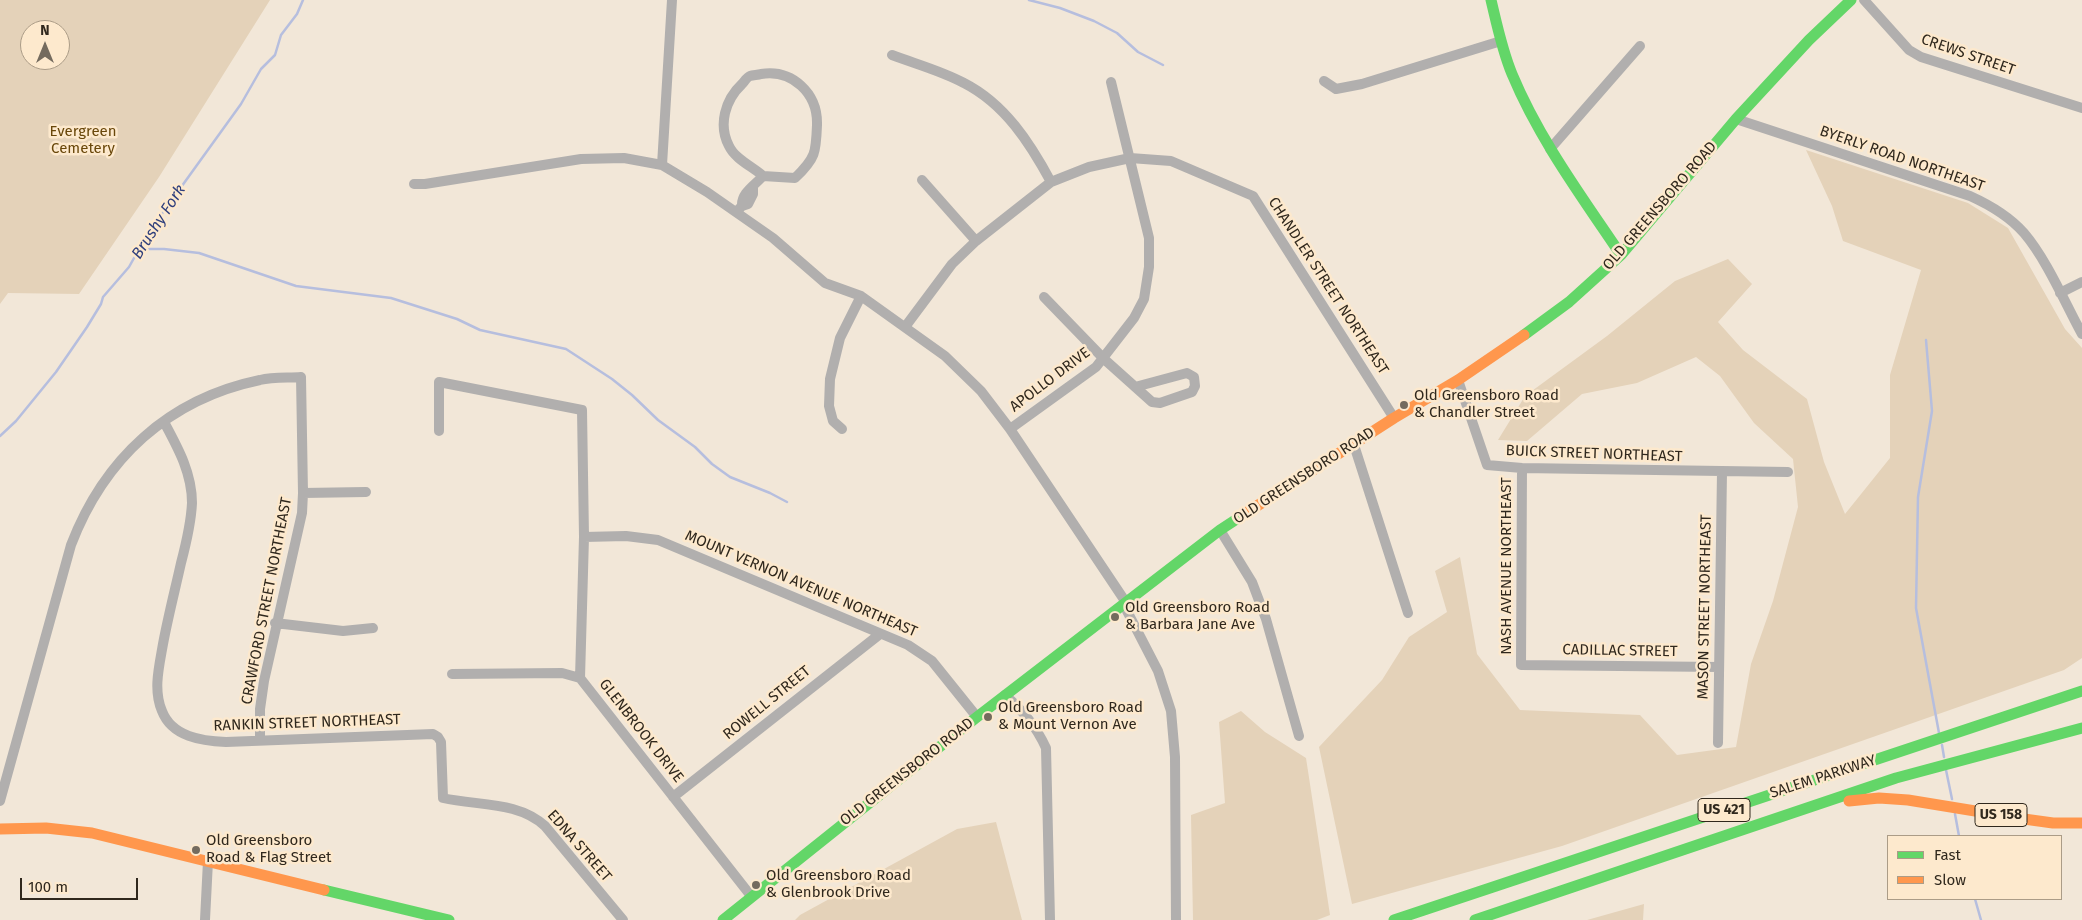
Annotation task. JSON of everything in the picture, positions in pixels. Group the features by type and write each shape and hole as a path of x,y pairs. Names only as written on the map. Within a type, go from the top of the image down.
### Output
{"main road":[{"path":"1492,0 1501,41 1516,84 1550,149 1622,254"},
{"name":"OLD GREENSBORO ROAD","path":"723,920 1005,695 1220,530 1394,418 1458,380 1516,342 1569,302 1622,254 1736,120 1809,40 1851,0"},
{"path":"2054,699 2082,686"},
{"name":"SALEM PARKWAY","path":"1394,920 2082,691"},
{"name":"SALEM PARKWAY","path":"1475,920 1920,771 2082,728"},
{"name":"US 158","path":"1807,809 1863,799 1903,799 1956,806 2023,820 2082,823"},
{"path":"0,829 46,828 92,833 449,920"}],"street":[{"path":"662,165 672,0"},
{"name":"CREWS STREET","path":"1864,0 1908,50 1921,58 2082,108"},
{"path":"1324,81 1336,89 1362,84 1501,41"},
{"path":"1550,149 1640,46"},
{"path":"892,55 964,83 991,100 1016,126 1037,156 1051,182"},
{"path":"770,73 787,76 804,87 814,103 817,120 816,150 809,165 795,178 763,176 736,155 729,147 724,129 725,108 735,90 750,76 770,73"},
{"name":"APOLLO DRIVE","path":"1010,429 1096,367 1104,359 1140,309 1147,285 1150,252 1149,238 1112,82"},
{"name":"BYERLY ROAD NORTHEAST","path":"1736,120 1970,196 1986,203 2007,217 2034,246 2082,334"},
{"path":"414,184 425,184 581,159 624,158 662,165 739,209 825,283 861,296 945,356 981,392 1010,429 1125,602 1127,611 1158,671 1171,711 1175,757 1176,920"},
{"name":"CHANDLER STREET NORTHEAST","path":"905,327 952,264 976,241 1051,182 1089,167 1130,158 1170,161 1253,196 1394,418"},
{"path":"739,209 741,201 748,190 753,188 763,176"},
{"path":"922,180 976,241"},
{"path":"2060,293 2082,282"},
{"path":"842,429 833,421 829,406 830,379 840,338 861,296"},
{"path":"1044,297 1104,359 1135,387 1152,402 1160,403 1192,392 1195,386 1194,377 1187,373 1135,387"},
{"name":"CRAWFORD STREET NORTHEAST","path":"164,422 194,402 228,388 262,380 301,377 302,513 275,623 264,681 260,709 260,740"},
{"name":"BUICK STREET NORTHEAST","path":"1458,380 1488,465 1522,468 1788,472"},
{"name":"GLENBROOK DRIVE","path":"439,431 439,382 582,410 584,537 580,678 751,896"},
{"path":"0,800 55,600 79,525 99,487 116,464 138,441 164,422"},
{"name":"RANKIN STREET NORTHEAST","path":"164,422 184,460 192,502 187,538 167,622 156,688 162,713 171,724 187,736 204,741 226,742 433,734 441,742 444,798"},
{"path":"1354,445 1408,613"},
{"name":"NASH AVENUE NORTHEAST","path":"1521,665 1522,468"},
{"name":"MASON STREET NORTHEAST","path":"1718,743 1722,472"},
{"path":"303,493 366,492"},
{"path":"1220,530 1255,589 1266,619 1300,736"},
{"name":"MOUNT VERNON AVENUE NORTHEAST","path":"584,537 626,536 658,540 908,645 932,661 977,717"},
{"path":"275,623 343,631 373,628"},
{"name":"ROWELL STREET","path":"673,797 880,634"},
{"name":"CADILLAC STREET","path":"1521,665 1719,667"},
{"path":"452,674 562,673 580,678"},
{"path":"1005,695 1027,715 1039,732 1046,748 1050,920"},
{"name":"EDNA STREET","path":"444,798 520,810 535,817 545,826 623,920"},
{"path":"205,920 208,861"}],"green space":[{"name":"Evergreen Cemetery","path":"0,0 270,0 159,177 79,294 8,293 0,304"},
{"path":"1806,150 1968,203 2008,228 2065,329 2082,348 2082,658 2064,670 1562,846 1352,904 1319,747 1382,680 1409,637 1447,612 1435,571 1460,557 1477,654 1520,710 1640,715 1677,755 1736,747 1751,664 1773,601 1798,507 1793,459 1754,423 1720,376 1696,357 1637,383 1582,394 1527,441 1498,440 1525,396 1607,336 1675,281 1728,259 1752,284 1718,322 1743,350 1807,399 1824,462 1845,514 1890,458 1890,375 1921,270 1843,241 1832,206"},
{"path":"1241,711 1265,732 1306,758 1330,915 1317,920 1193,920 1191,815 1225,803 1219,722"},
{"path":"996,822 1022,920 795,920 800,915 957,829"},
{"path":"1644,904 1643,920 1587,920"}],"waterway":[{"name":"Brushy Fork","path":"0,436 16,421 56,372 87,327 101,304 103,297 129,267 148,233 241,104 261,69 275,55 281,35 297,14 303,0"},
{"path":"1029,0 1060,8 1094,21 1117,33 1138,52 1163,65"},
{"path":"137,253 144,249 199,253 296,286 391,298 457,319 480,330 566,349 612,379 658,420 695,447 712,464 730,477 787,502"},
{"path":"1926,340 1932,411 1918,497 1916,608 1939,733"},
{"path":"1942,745 1944,757"},
{"path":"1946,770 1952,799"},
{"path":"1955,814 1959,835"},
{"path":"1975,900 1981,920"}],"traffic: fast":[{"path":"1491,0 1505,56 1535,122 1562,167 1621,255"},
{"path":"1524,335 1569,302 1621,255 1736,119 1809,40 1851,0"},
{"path":"723,920 977,717 1220,530 1246,513"},
{"path":"1394,920 2082,691"},
{"path":"1475,920 1896,778 2082,728"},
{"path":"324,890 449,920"}],"traffic: slow":[{"path":"1246,513 1394,418 1458,380 1524,335"},
{"path":"1849,801 1879,798 1908,800 2053,823 2082,823"},
{"path":"0,829 46,828 92,833 324,890"}],"place":[{"name":"Old Greensboro Road & Chandler Street","path":"1404,405"},
{"name":"Old Greensboro Road & Barbara Jane Ave","path":"1115,617"},
{"name":"Old Greensboro Road & Mount Vernon Ave","path":"988,717"},
{"name":"Old Greensboro Road & Flag Street","path":"196,850"},
{"name":"Old Greensboro Road & Glenbrook Drive","path":"756,885"}]}
